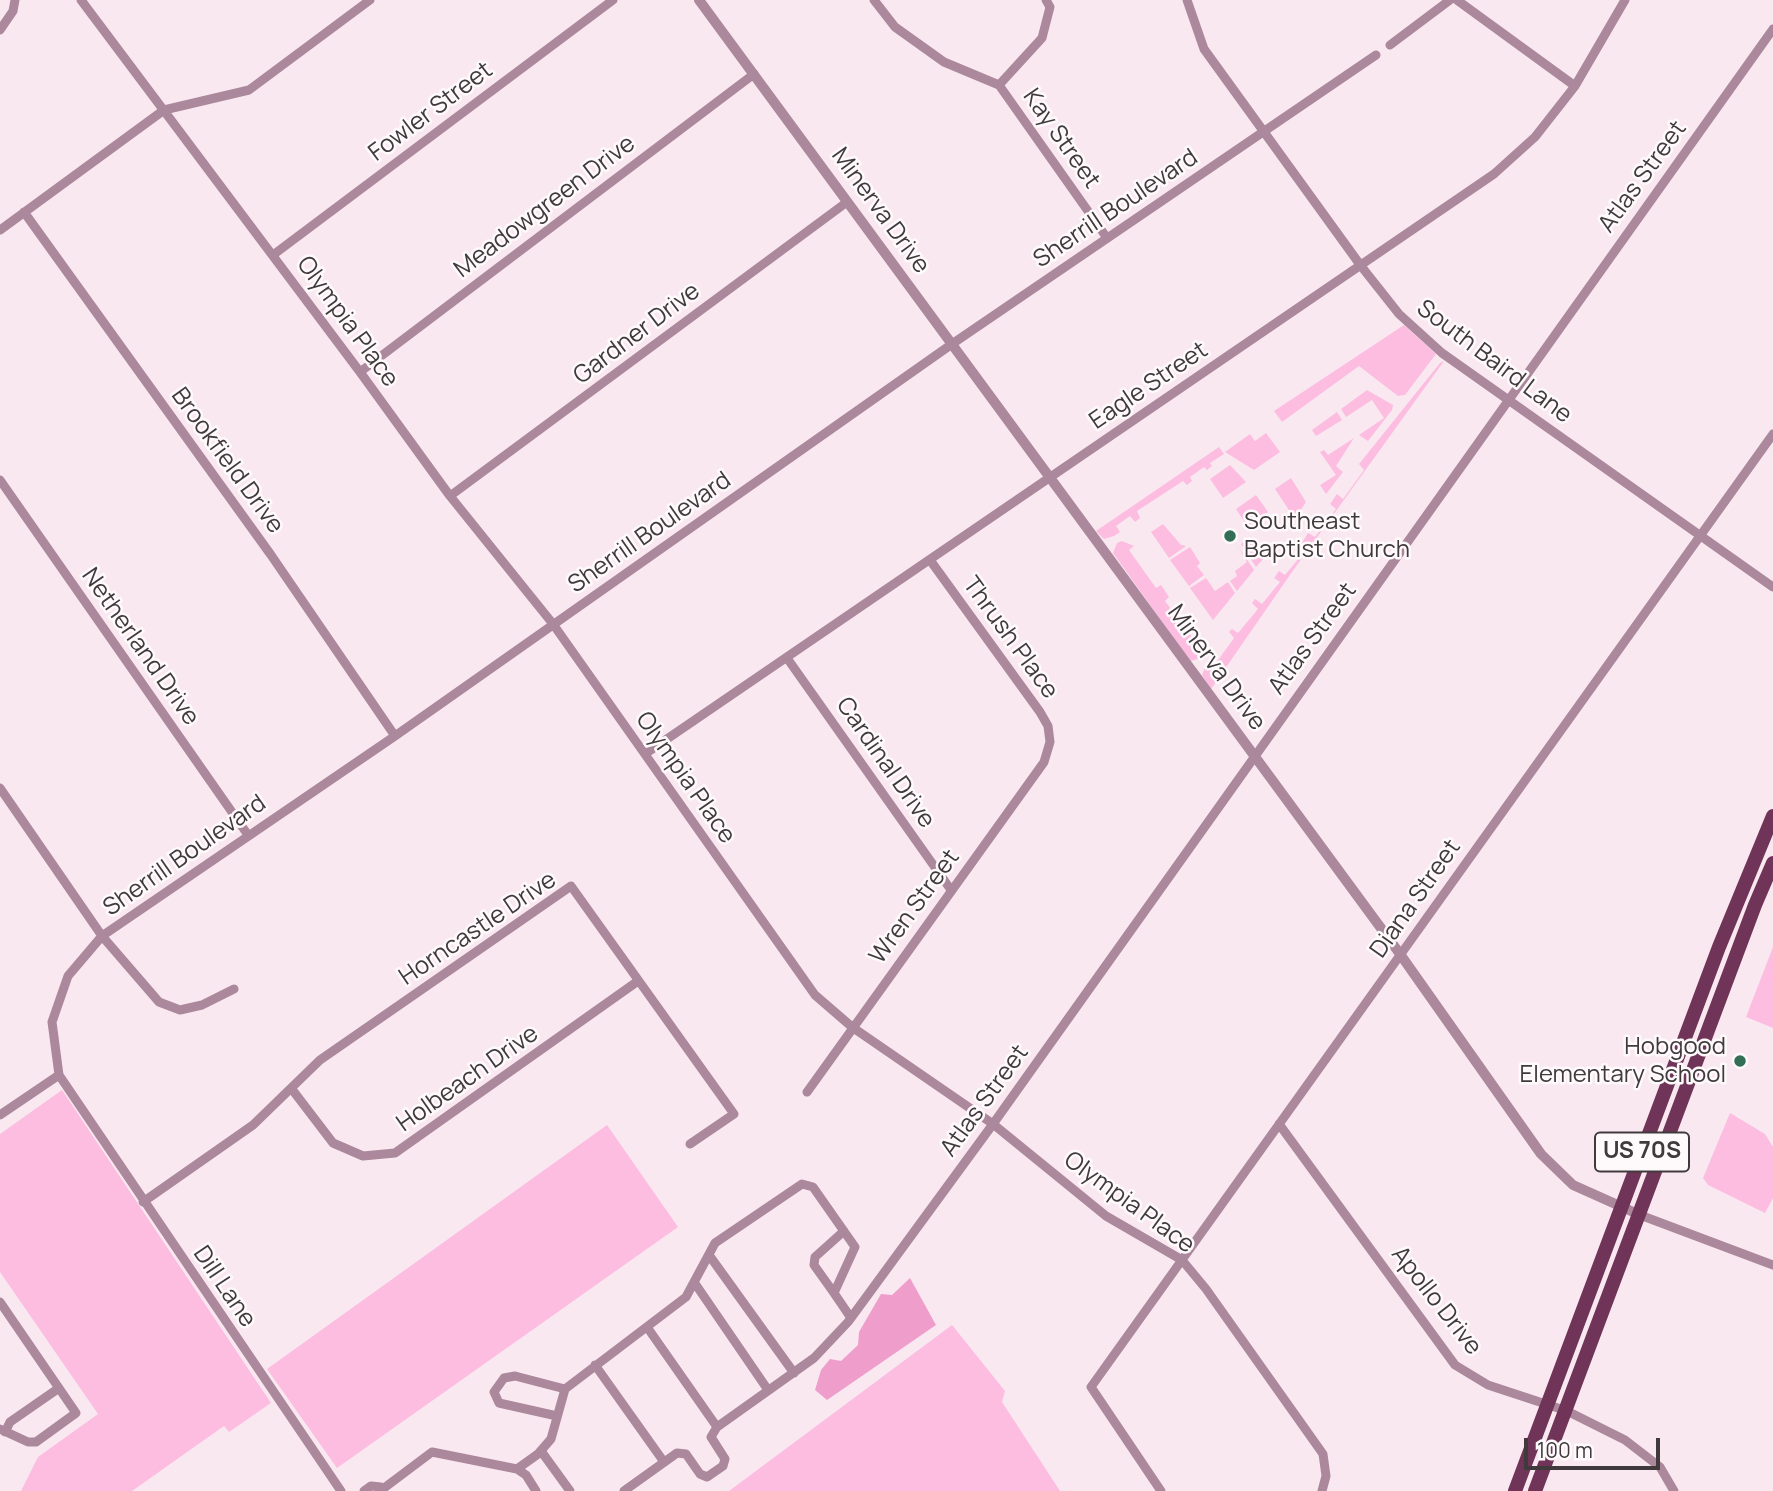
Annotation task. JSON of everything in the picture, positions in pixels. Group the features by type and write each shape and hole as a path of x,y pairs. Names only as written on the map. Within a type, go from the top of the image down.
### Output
{"main road":[{"name":"US 70S","path":"1515,1491 1719,947 1773,816"},
{"name":"US 70S","path":"1535,1491 1773,863"}],"street":[{"path":"0,30 13,11 15,0"},
{"name":"Olympia Place","path":"81,0 450,496 553,624 815,995 852,1027 993,1124 1106,1216 1182,1260 1206,1289 1323,1454 1326,1476 1322,1491"},
{"path":"0,230 164,110 249,90 370,0"},
{"name":"Fowler Street","path":"273,255 613,0"},
{"name":"Minerva Drive","path":"699,0 1400,954 1541,1154 1573,1185 1640,1215 1773,1265"},
{"name":"Kay Street","path":"874,0 895,27 944,62 999,85 1107,238"},
{"path":"999,85 1042,38 1050,7 1046,0"},
{"name":"South Baird Lane","path":"1187,0 1204,49 1361,266 1399,314 1442,353 1773,587"},
{"path":"1390,45 1450,0"},
{"path":"1457,0 1574,86"},
{"name":"Eagle Street","path":"645,754 1494,174 1535,137 1574,86 1625,0"},
{"name":"Atlas Street","path":"717,1427 794,1373 836,1337 851,1318 993,1124 1773,29"},
{"name":"Sherrill Boulevard","path":"77,1104 59,1074 52,1022 68,976 102,936 395,736 952,344 1376,55"},
{"name":"Meadowgreen Drive","path":"360,372 754,74"},
{"name":"Gardner Drive","path":"450,496 846,202"},
{"name":"Brookfield Drive","path":"24,212 271,555 395,736"},
{"name":"Diana Street","path":"1161,1491 1091,1387 1773,434"},
{"name":"Netherland Drive","path":"0,480 248,835"},
{"name":"Thrush Place","path":"930,560 1040,712 1048,726 1050,742"},
{"name":"Cardinal Drive","path":"787,658 951,890"},
{"name":"Wren Street","path":"807,1091 1044,762 1050,742"},
{"path":"0,788 102,936 159,1002 180,1010 202,1005 234,989"},
{"name":"Horncastle Drive","path":"143,1202 253,1125 320,1060 571,886 734,1114 690,1144"},
{"name":"Holbeach Drive","path":"291,1088 333,1143 363,1156 395,1153 638,981"},
{"path":"0,1115 59,1074"},
{"name":"Dill Lane","path":"77,1104 341,1491"},
{"name":"Apollo Drive","path":"1279,1124 1455,1365 1488,1385 1567,1411 1625,1440 1660,1467 1674,1491"},
{"path":"517,1469 541,1451 551,1439 565,1389 686,1297 715,1244 802,1184 813,1187 855,1247 834,1293"},
{"path":"844,1231 815,1257 814,1265 851,1318"},
{"path":"709,1255 794,1373"},
{"path":"694,1282 768,1390"},
{"path":"0,1302 59,1388 76,1413 36,1442 3,1430 10,1422 59,1388"},
{"path":"624,1491 677,1453 686,1454 700,1474 707,1477 723,1466 725,1459 710,1437 717,1427 647,1327"},
{"path":"596,1365 664,1462"},
{"path":"557,1416 499,1403 494,1392 504,1378 515,1376 565,1389"},
{"path":"541,1451 570,1491"},
{"path":"364,1491 371,1486 382,1490 432,1452 517,1469 526,1475 536,1491"}],"shaded area":[{"path":"1404,325 1436,354 1405,395 1398,396 1359,366 1282,422 1274,411"},
{"path":"1444,361 1211,689 1202,675 1209,659 1216,663 1234,638 1229,632 1232,629 1238,633 1258,609 1252,603 1255,599 1262,604 1280,582 1274,578 1279,571 1285,575 1305,551 1300,546 1308,533 1315,537 1336,509 1330,504 1337,494 1343,499 1364,470 1359,464"},
{"path":"1367,390 1393,405 1392,410 1368,441 1359,435 1384,418 1372,400 1346,417 1341,409"},
{"path":"1337,412 1342,420 1316,436 1312,430"},
{"path":"1266,433 1280,452 1254,470 1225,452 1250,434 1255,441"},
{"path":"1354,438 1336,466 1343,472 1326,494 1320,485 1336,475 1320,452 1324,450 1328,455"},
{"path":"1219,447 1224,454 1210,463 1212,466 1207,470 1204,467 1190,477 1192,481 1187,485 1183,481 1137,511 1140,518 1135,522 1130,516 1116,526 1120,532 1104,539 1096,531"},
{"path":"1230,465 1246,482 1223,498 1210,479"},
{"path":"1291,478 1306,502 1295,519 1275,489"},
{"path":"1256,495 1268,512 1248,527 1236,509"},
{"path":"1163,524 1181,545 1186,546 1169,558 1151,532"},
{"path":"1252,537 1265,557 1256,567 1241,544"},
{"path":"1122,541 1134,546 1129,550 1156,588 1161,585 1169,597 1165,601 1203,652 1198,659 1190,661 1113,553 1117,543"},
{"path":"1238,546 1254,570 1237,591 1230,581 1237,576 1235,571 1247,562"},
{"path":"1190,547 1200,563 1197,566 1204,575 1189,586 1170,560"},
{"path":"1206,578 1215,591 1228,582 1235,593 1213,620 1190,588"},
{"path":"1773,947 1773,1028 1746,1017"},
{"path":"62,1090 271,1403 229,1432 224,1426 132,1491 21,1491 38,1457 98,1414 0,1272 0,1134"},
{"path":"1730,1113 1765,1134 1773,1147 1773,1198 1765,1213 1708,1185 1703,1178"},
{"path":"607,1125 678,1227 337,1468 267,1369"},
{"path":"910,1278 936,1325 827,1400 815,1390 821,1370 830,1359 841,1361 858,1345 859,1332 881,1294 892,1295"},
{"path":"952,1325 1005,1391 1002,1402 1060,1491 729,1491"}],"place":[{"name":"Southeast Baptist Church","path":"1230,536"},
{"name":"Hobgood Elementary School","path":"1740,1061"}]}
